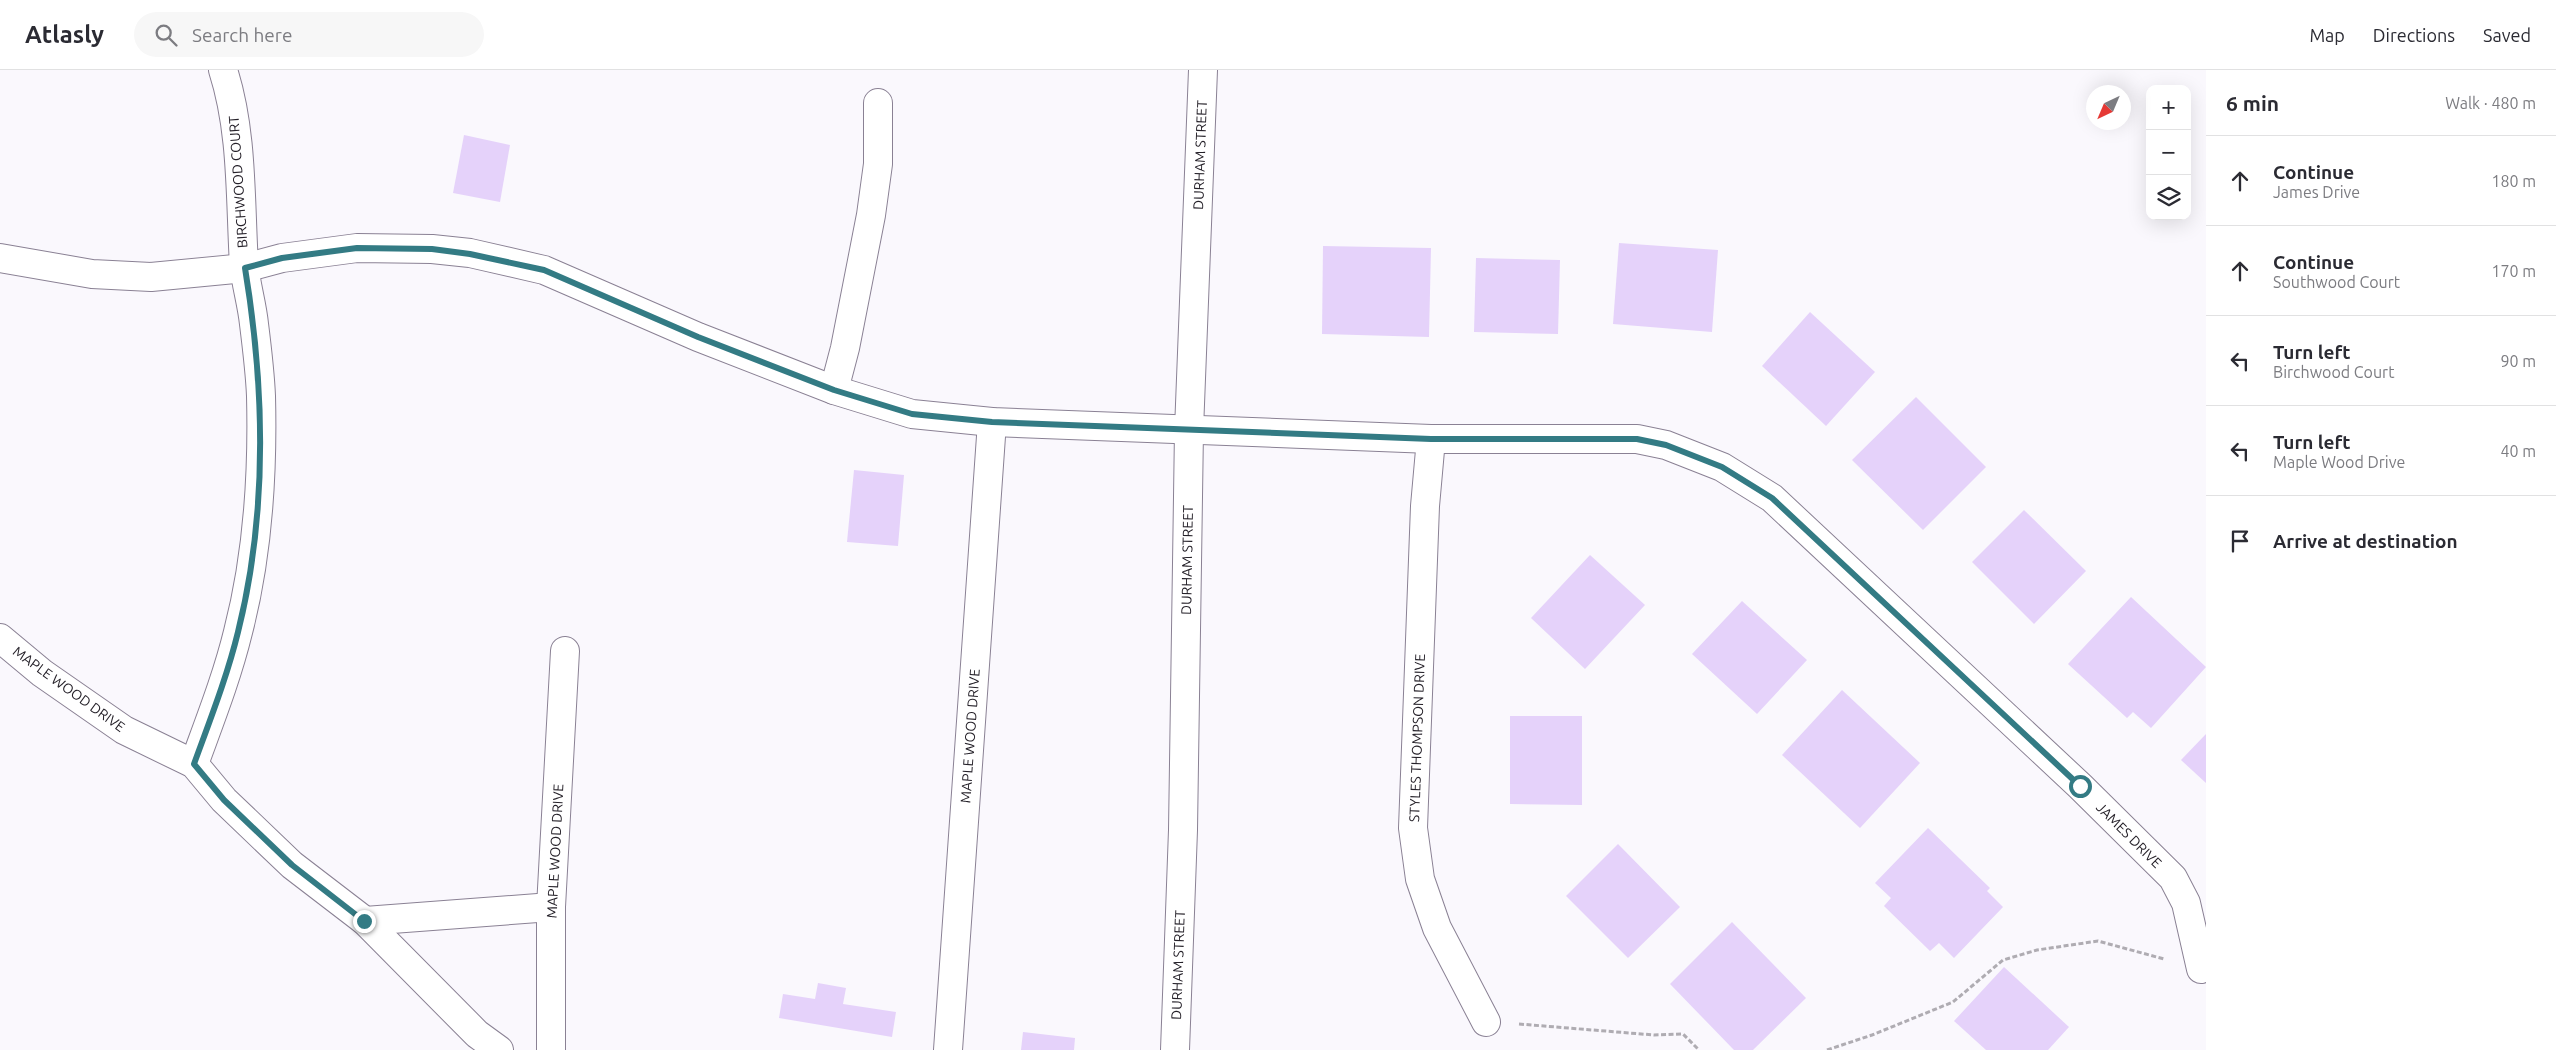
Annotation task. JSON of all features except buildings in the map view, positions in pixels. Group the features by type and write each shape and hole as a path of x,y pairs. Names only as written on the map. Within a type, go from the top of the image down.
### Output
{"street":[{"name":"BIRCHWOOD COURT","path":"194,764 226,676 239,630 256,536 260,490 261,395 254,324 245,268 235,122 230,91 223,70"},
{"name":"DURHAM STREET","path":"1175,1050 1183,821 1189,430 1203,70"},
{"path":"834,390 845,348 871,215 878,164 878,103"},
{"name":"JAMES DRIVE","path":"0,258 92,274 151,277 245,268 282,258 357,248 432,249 470,254 544,270 698,337 834,390 912,414 992,422 1431,439 1637,439 1666,445 1722,467 1772,498 2073,779 2173,878 2186,903 2201,969"},
{"name":"MAPLE WOOD DRIVE","path":"948,1050 992,422"},
{"name":"STYLES THOMPSON DRIVE","path":"1431,439 1425,506 1413,828 1420,880 1437,928 1486,1022"},
{"name":"MAPLE WOOD DRIVE","path":"0,638 42,673 124,730 194,764 224,800 292,865 364,921 477,1034 499,1050"},
{"name":"MAPLE WOOD DRIVE","path":"551,1050 551,906 565,652"},
{"path":"364,921 551,906"}],"path":[{"path":"1828,1050 1953,1002 2003,960 2037,950 2098,941 2201,969"},
{"path":"1486,1022 1586,1028 1654,1036 1683,1034 1700,1050"}],"route":[{"path":"364,921 292,865 224,800 194,764 226,676 239,630 256,536 260,490 261,395 254,324 245,268 282,258 357,248 432,249 470,254 544,270 698,337 834,390 912,414 992,422 1431,439 1637,439 1666,445 1722,467 1772,498 1805,526 2080,786"}]}
